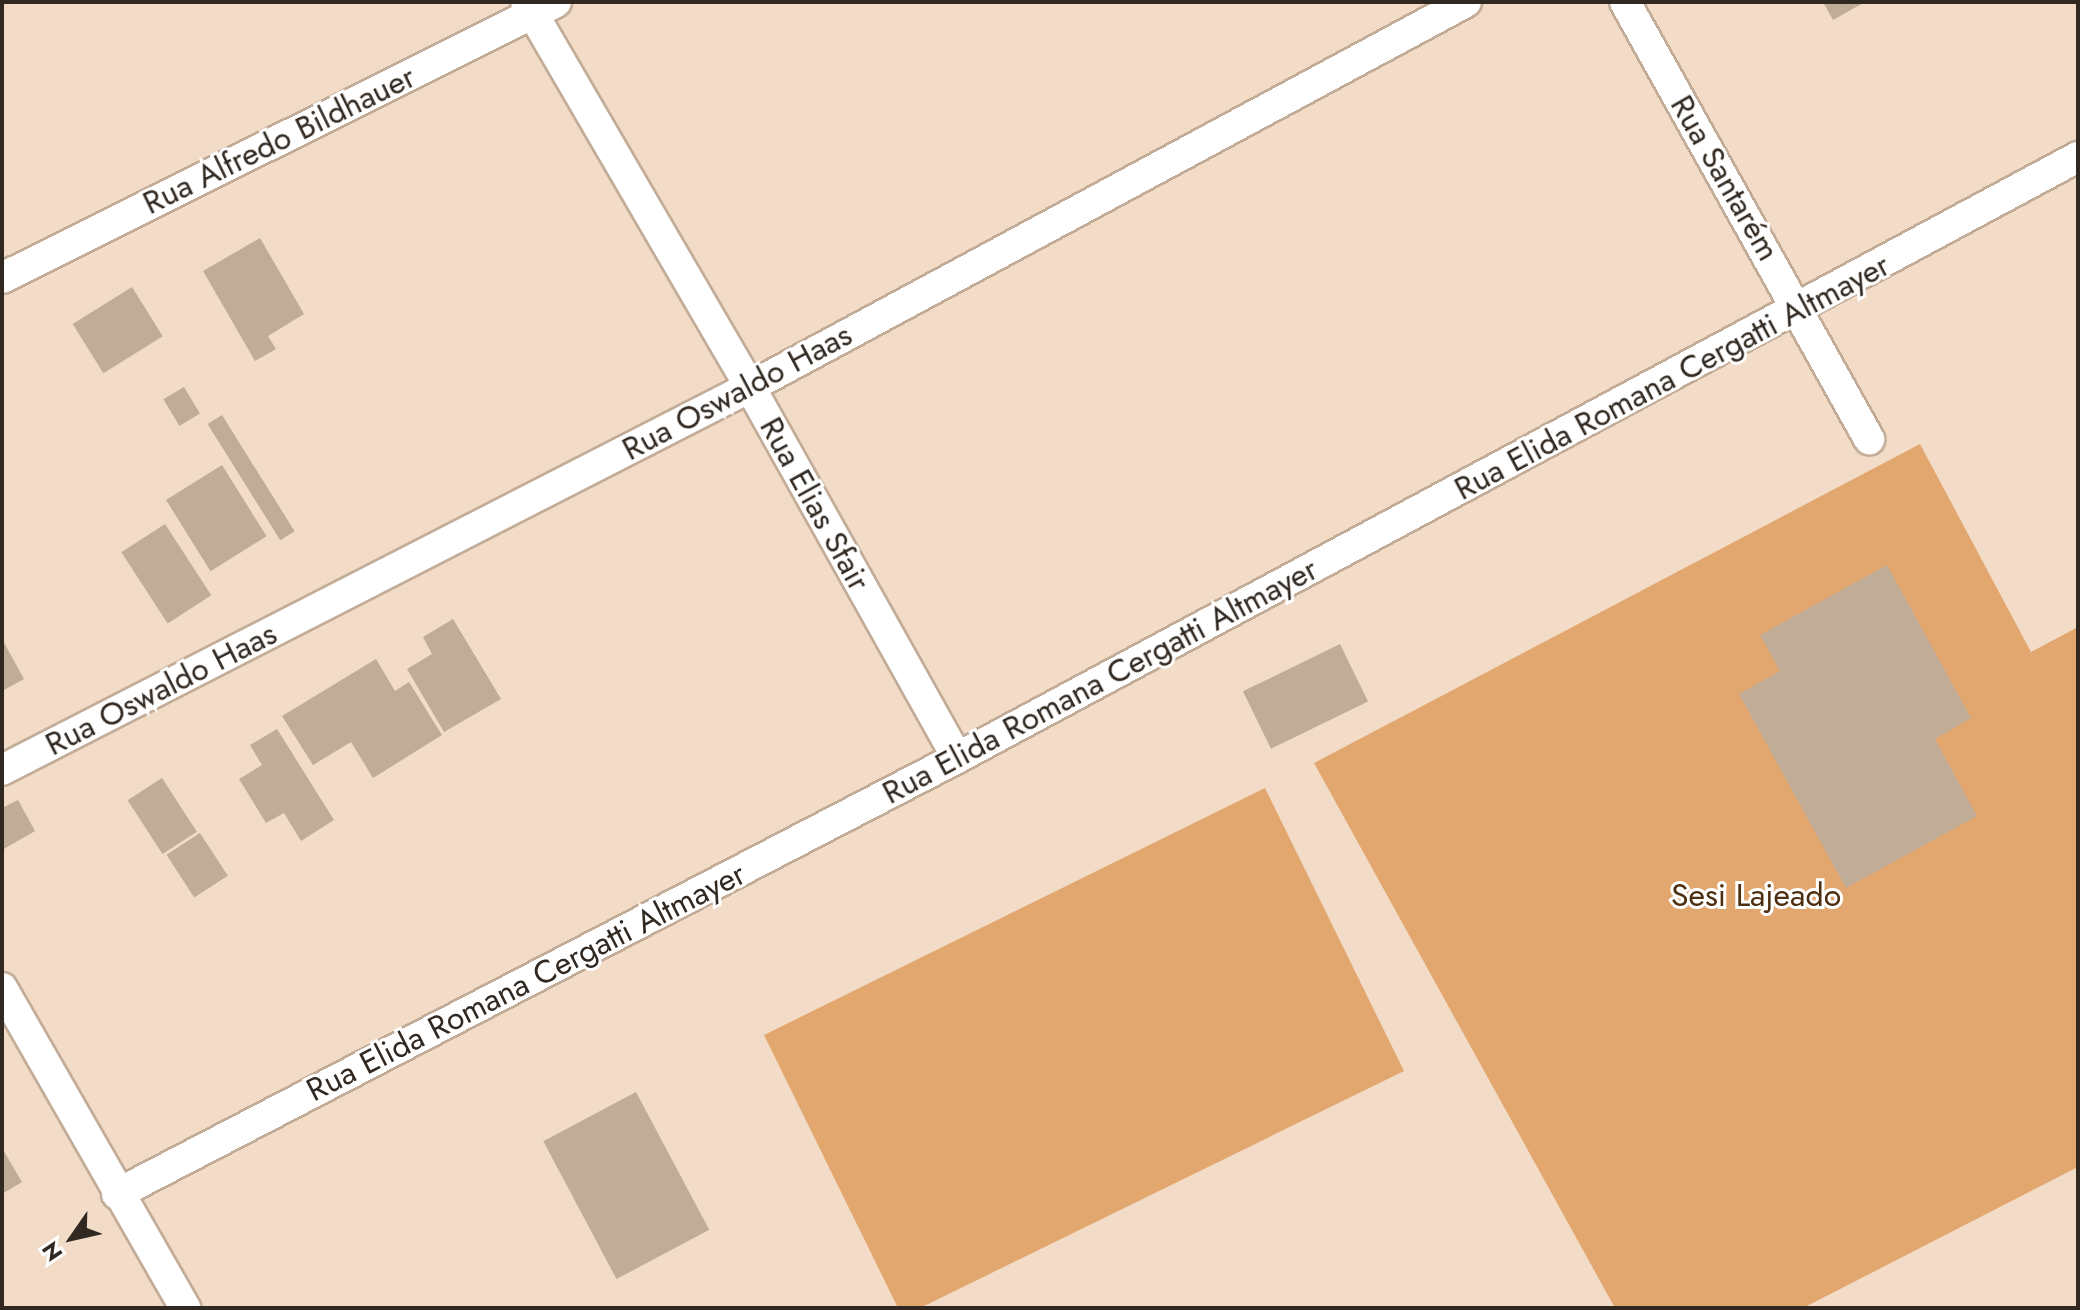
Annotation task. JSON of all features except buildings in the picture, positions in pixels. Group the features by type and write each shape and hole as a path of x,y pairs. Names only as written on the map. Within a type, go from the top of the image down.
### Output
{"street":[{"name":"Rua Oswaldo Haas","path":"2,770 750,387 1466,2"},
{"name":"Rua Santarém","path":"1625,2 1800,309 1869,439"},
{"name":"Rua Elias Sfair","path":"539,6 957,758"},
{"name":"Rua Alfredo Bildhauer","path":"2,278 539,6"},
{"name":"Rua Elida Romana Cergatti Altmayer","path":"117,1194 957,758 1800,309 2078,157"},
{"path":"2,988 117,1194 185,1308"}],"green space":[{"name":"Sesi Lajeado","path":"1920,444 2031,652 2078,627 2078,1167 1803,1308 1615,1308 1314,763"},
{"path":"1265,788 1404,1071 920,1308 898,1308 764,1035"}]}
